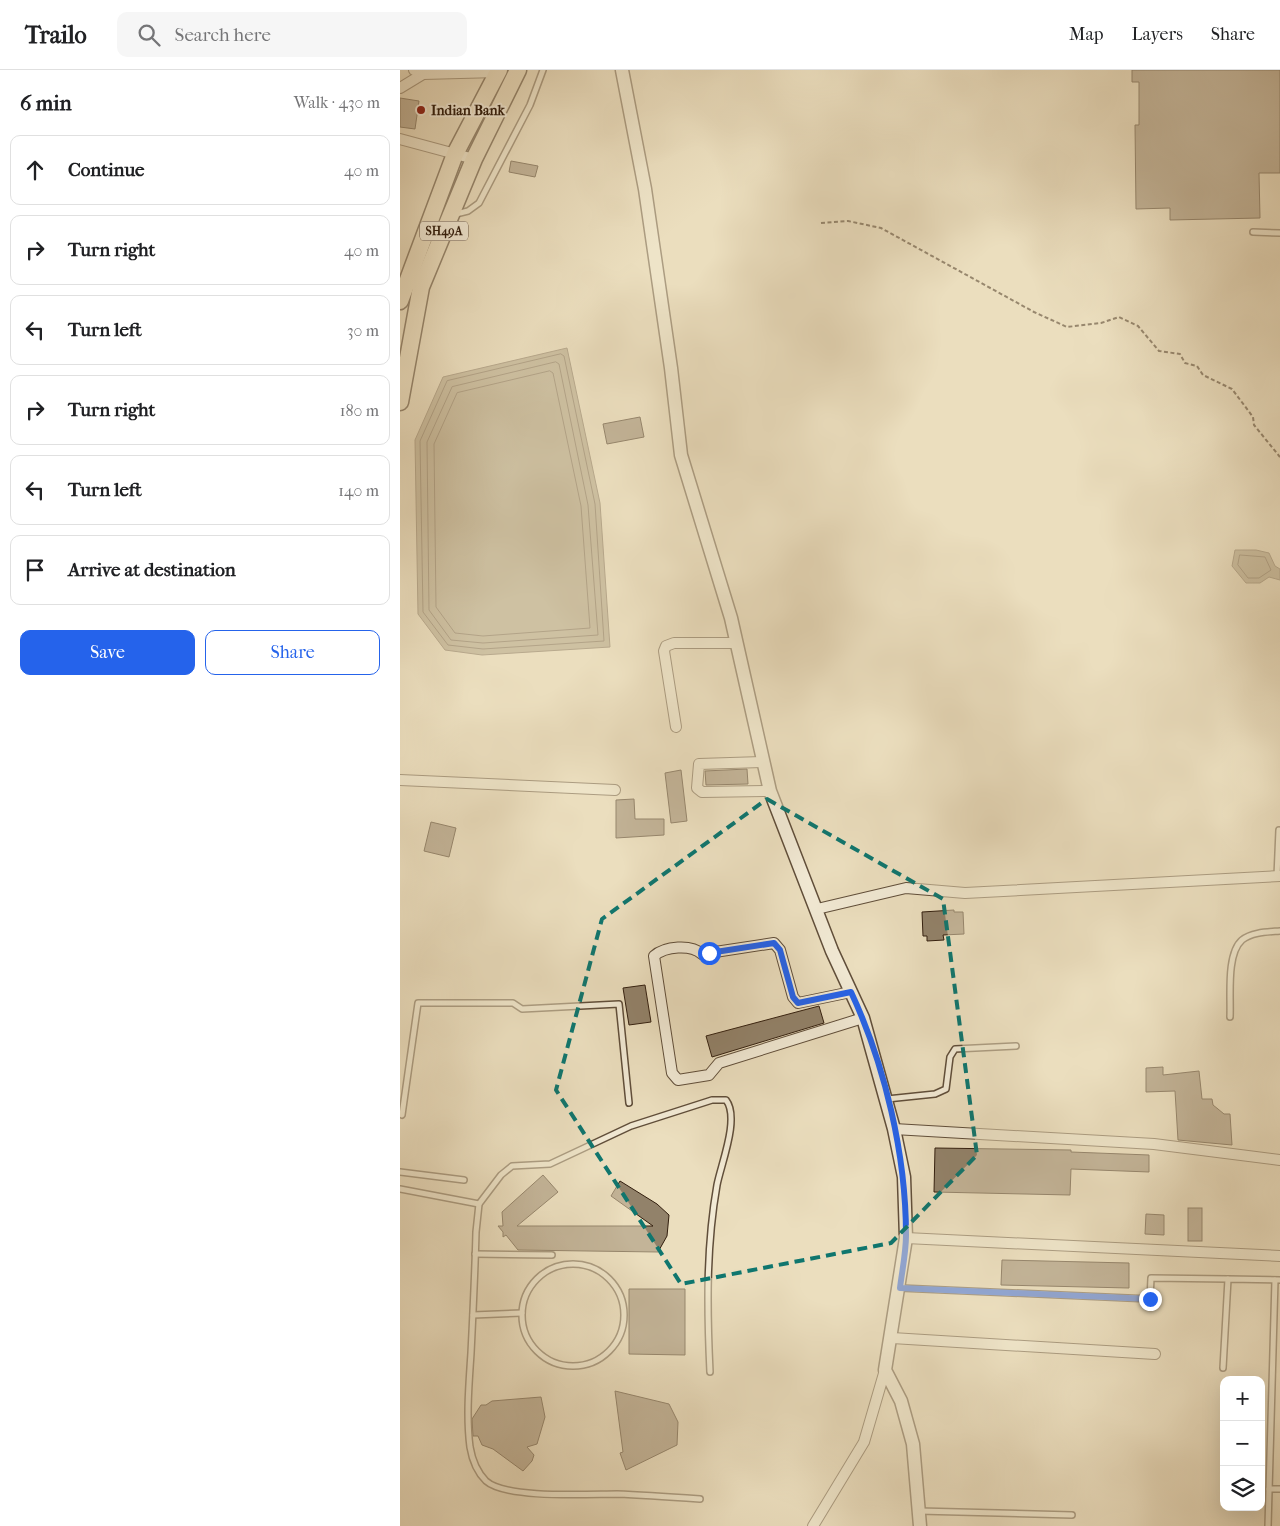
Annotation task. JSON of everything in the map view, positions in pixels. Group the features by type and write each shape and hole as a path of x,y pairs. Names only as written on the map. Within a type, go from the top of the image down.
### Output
{"main road":[{"name":"SH49A","path":"400,402 421,286 474,159 518,70"},
{"name":"SH49A","path":"400,301 455,154 498,71"}],"street":[{"path":"622,70 653,247 680,455 731,618 770,791 832,951 863,1018 888,1098 904,1176 906,1238 900,1288 885,1370 864,1442 814,1526"},
{"path":"400,88 419,72 498,71"},
{"path":"400,138 474,159"},
{"path":"676,727 664,651 666,646 674,643 736,643"},
{"path":"762,762 699,764 697,788 702,792 770,791"},
{"path":"400,780 615,790"},
{"path":"817,909 906,888 965,893 1279,876"},
{"path":"851,992 798,1003 793,997 780,950 774,943 702,954 693,948 685,948 659,952 654,956 672,1073 678,1080 709,1074 719,1063 863,1018"},
{"path":"894,1129 1154,1144 1280,1160"},
{"path":"906,1238 1280,1256"},
{"path":"892,1338 1155,1354"},
{"path":"885,1370 901,1401 913,1444 920,1526"}],"lane":[{"path":"451,216 468,212 479,203 530,105 543,70"},
{"path":"1253,232 1280,232"},
{"path":"1279,876 1280,830"},
{"path":"1230,1017 1232,961 1235,947 1243,939 1258,933 1280,931"},
{"path":"400,1114 402,1115 418,1003 513,1003 522,1009 618,1004 629,1103"},
{"path":"888,1098 935,1094 946,1088 950,1057 955,1049 1016,1046"},
{"path":"700,1499 616,1494 565,1495 500,1488 487,1482 474,1462 470,1447 468,1409 479,1204 500,1175 512,1166 550,1164 631,1126 712,1100 726,1100 730,1108 730,1132 711,1228 706,1291 710,1372"},
{"path":"400,1172 464,1180"},
{"path":"400,1190 479,1204"},
{"path":"475,1254 552,1255"},
{"path":"581,1265 601,1272 616,1287 624,1307 624,1328 614,1347 597,1361 577,1366 555,1363 537,1352 526,1334 522,1313 527,1292 540,1276 560,1266 581,1265"},
{"path":"900,1288 1150,1299 1151,1278 1278,1280 1268,1526"},
{"path":"1223,1368 1228,1280"},
{"path":"473,1315 522,1313"},
{"path":"1269,1489 1280,1489"},
{"path":"919,1511 1072,1515"}],"path":[{"path":"821,223 848,221 881,228 1034,312 1066,327 1101,323 1120,317 1138,326 1160,351 1180,354 1186,363 1197,366 1203,374 1232,389 1253,417 1254,425 1280,456"}],"highlighted area":[{"path":"767,799 943,899 977,1155 891,1243 681,1284 556,1090 602,919"}],"water":[{"path":"567,348 600,503 610,647 482,655 445,650 418,614 415,440 443,377"},
{"path":"1235,550 1256,550 1269,553 1275,566 1280,569 1280,580 1269,577 1260,583 1246,583 1232,566"}],"building":[{"path":"1132,70 1280,70 1280,173 1259,173 1260,218 1170,220 1170,208 1136,209 1135,125 1139,125 1139,82 1132,82"},
{"path":"400,98 419,101 415,129 400,127"},
{"path":"511,161 538,166 535,177 509,172"},
{"path":"640,417 644,437 607,444 603,424"},
{"path":"747,769 748,784 706,785 705,771"},
{"path":"681,770 687,821 671,823 665,773"},
{"path":"634,799 635,819 664,819 664,835 616,838 616,800"},
{"path":"431,822 456,828 449,857 424,851"},
{"path":"954,910 954,912 963,912 964,934 943,935 944,940 927,941 927,936 923,936 922,912"},
{"path":"645,985 651,1022 629,1025 623,988"},
{"path":"819,1006 824,1023 712,1057 706,1036"},
{"path":"1163,1067 1163,1075 1199,1071 1202,1099 1212,1099 1213,1105 1224,1114 1230,1114 1232,1145 1178,1140 1175,1091 1146,1092 1146,1068"},
{"path":"935,1148 1071,1150 1071,1152 1149,1155 1149,1172 1071,1169 1070,1195 934,1192"},
{"path":"543,1175 558,1192 517,1226 653,1226 611,1196 620,1181 657,1204 669,1215 667,1236 658,1252 518,1250 506,1235 503,1237 503,1232 498,1226 503,1226 502,1212"},
{"path":"1188,1208 1202,1208 1202,1241 1188,1241"},
{"path":"1146,1214 1164,1215 1164,1235 1145,1234"},
{"path":"1002,1260 1129,1263 1129,1288 1001,1285"},
{"path":"629,1289 685,1289 685,1355 629,1354"},
{"path":"615,1391 669,1404 678,1422 677,1445 626,1470 620,1453 623,1452"},
{"path":"541,1397 545,1417 537,1444 527,1447 534,1455 532,1461 523,1471 493,1449 482,1445 478,1436 473,1436 472,1419 481,1405 486,1405 492,1401"}],"place":[{"name":"Indian Bank","path":"421,110"}],"route":[{"path":"709,953 763,943 774,943 780,950 793,997 798,1003 851,992 863,1018 888,1098 904,1176 906,1238 900,1288 1150,1299"}]}
